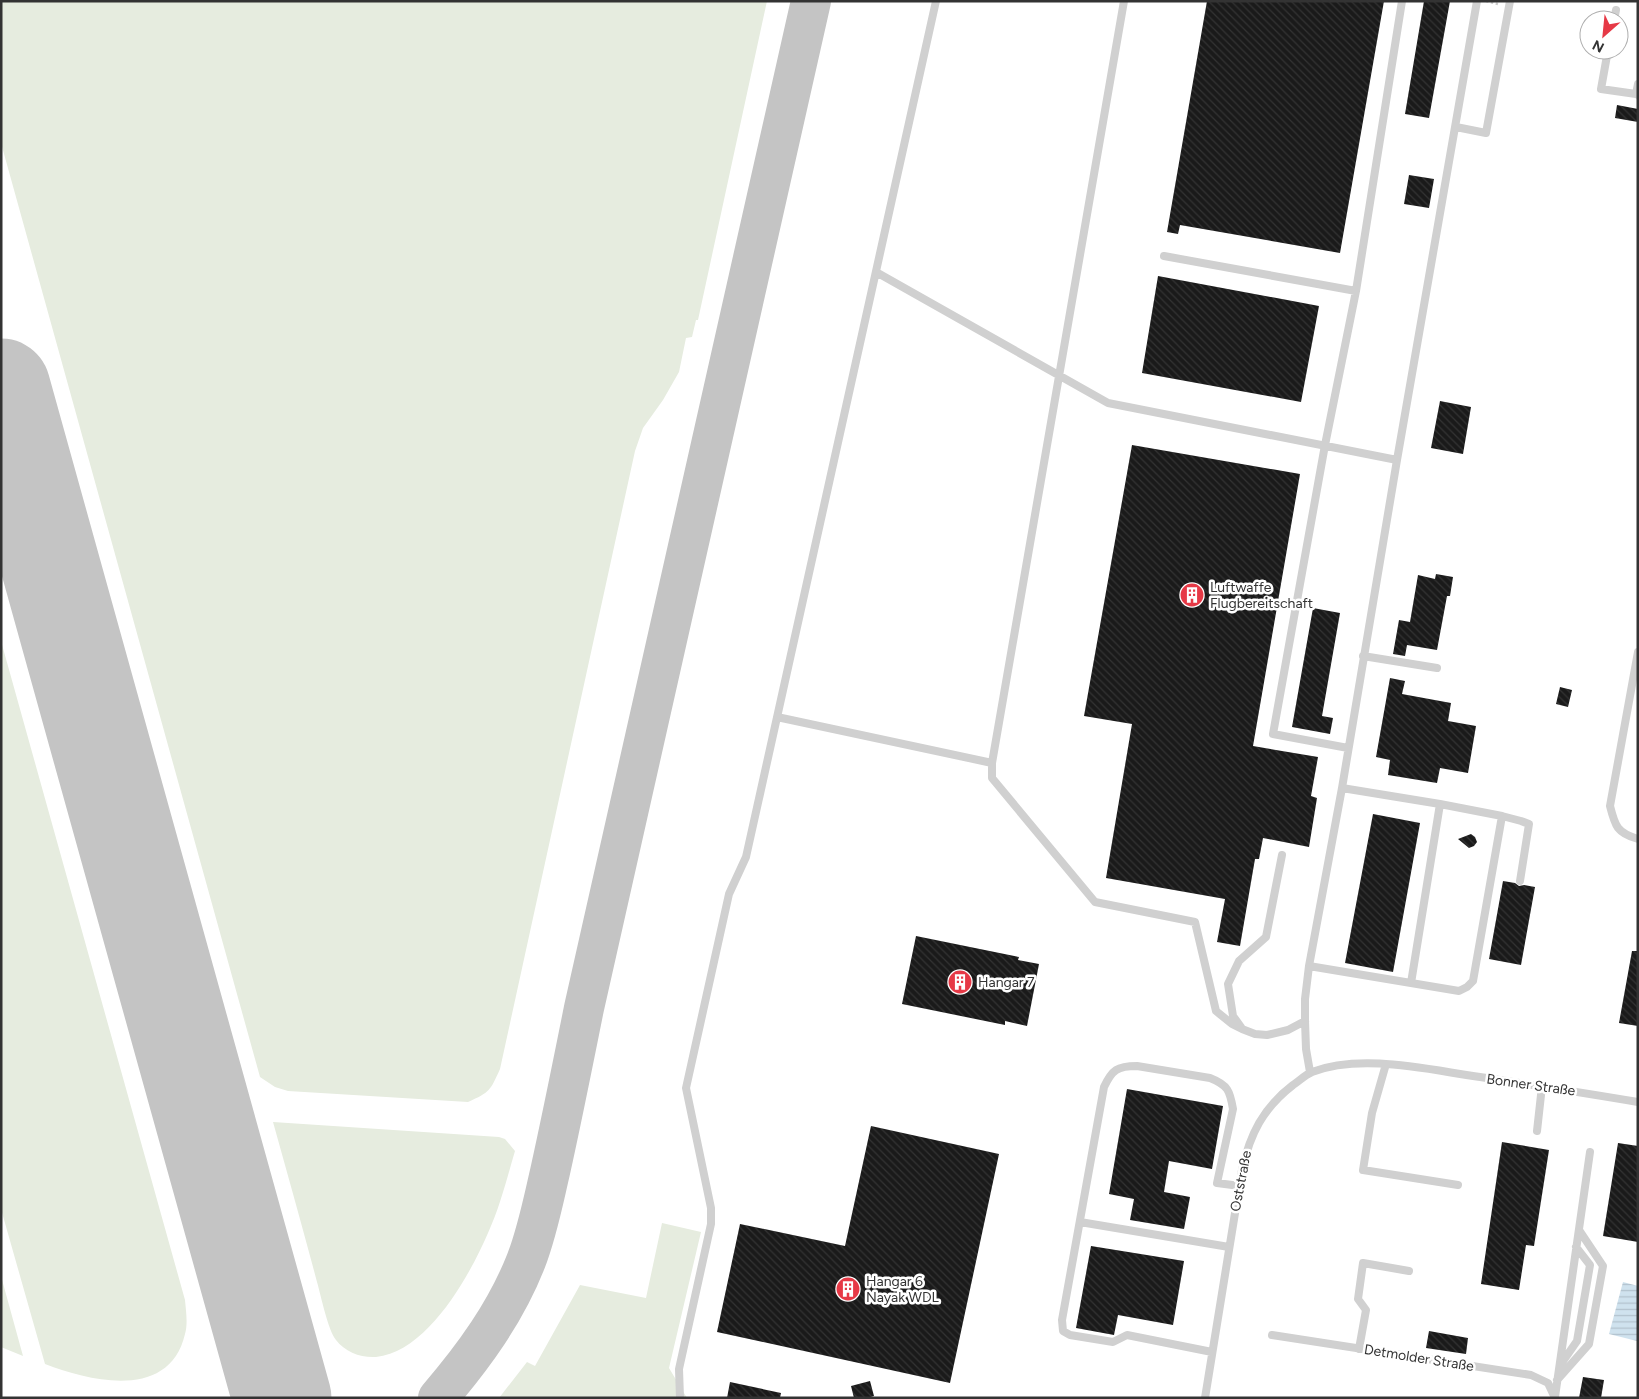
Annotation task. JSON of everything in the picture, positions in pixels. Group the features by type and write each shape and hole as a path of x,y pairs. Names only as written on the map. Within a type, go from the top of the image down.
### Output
{"lane":[{"path":"680,1398 679,1369 711,1224 711,1208 686,1088 728,894 746,857 936,1"},
{"path":"1124,1 992,763 992,778 1095,902 1195,922 1216,1011 1232,1024 1255,1034 1267,1036 1288,1030 1305,1021"},
{"path":"1348,748 1273,734 1325,446 1356,291 1402,1"},
{"path":"1310,1072 1306,1049 1305,1021 1305,999 1309,966 1342,788 1363,656 1477,1"},
{"path":"1456,127 1486,133 1510,1"},
{"path":"1606,60 1601,89 1637,94 1638,84"},
{"path":"1164,256 1356,291"},
{"path":"876,272 1108,403 1397,460"},
{"path":"1638,652 1610,806 1614,823 1619,830 1627,836 1638,838"},
{"path":"1363,656 1437,668"},
{"path":"777,717 992,763"},
{"path":"1342,788 1440,804 1502,816 1529,824 1520,881"},
{"path":"1411,983 1440,804"},
{"path":"1309,966 1459,991 1467,987 1472,981 1502,816"},
{"path":"1242,1029 1233,1016 1228,984 1239,961 1266,937 1282,855"},
{"name":"Oststraße","path":"1205,1398 1247,1147 1265,1111 1284,1092 1310,1072 1336,1066 1374,1062 1424,1069"},
{"path":"1386,1064 1372,1113 1363,1170 1458,1185"},
{"path":"1212,1352 1127,1334 1113,1342 1070,1335 1063,1331 1062,1320 1104,1087 1115,1069 1137,1066 1210,1078 1227,1087 1233,1109 1217,1183 1240,1186"},
{"name":"Bonner Straße","path":"1424,1069 1638,1102"},
{"path":"1537,1131 1542,1086"},
{"path":"1555,1397 1590,1152"},
{"path":"1080,1222 1229,1247"},
{"path":"1557,1380 1589,1344 1603,1266 1578,1230"},
{"path":"1559,1366 1577,1341 1590,1265 1576,1247"},
{"path":"1360,1349 1366,1310 1358,1299 1363,1263 1409,1271"},
{"name":"Detmolder Straße","path":"1272,1335 1531,1375 1548,1384 1555,1397"}],"shaded area":[{"path":"1,1 767,1 698,320 696,320 692,337 686,338 679,372 663,400 643,428 635,451 500,1069 488,1090 481,1096 468,1102 288,1091 275,1087 260,1077 1,143"},
{"path":"1,641 185,1300 186,1330 177,1355 164,1369 147,1377 128,1380 107,1380 64,1371 45,1364 1,1209"},
{"path":"273,1122 499,1137 505,1139 515,1151 496,1213 470,1270 444,1310 429,1327 412,1342 395,1352 376,1357 359,1355 344,1348 333,1335"},
{"path":"662,1223 701,1232 669,1368 687,1398 499,1398 527,1362 535,1366 580,1285 646,1298"},
{"path":"1,1276 23,1356 1,1347"}],"water":[{"path":"1623,1282 1638,1286 1637,1341 1609,1334"}],"building":[{"path":"1207,1 1384,1 1340,253 1180,225 1178,234 1167,232"},
{"path":"1424,1 1450,1 1429,118 1405,114"},
{"path":"1617,105 1638,109 1638,122 1615,118"},
{"path":"1409,175 1434,179 1429,208 1404,204"},
{"path":"1158,276 1319,306 1301,402 1142,373"},
{"path":"1440,401 1471,407 1463,454 1431,448"},
{"name":"Luftwaffe Flugbereitschaft","path":"1132,445 1300,474 1253,746 1318,757 1311,796 1317,798 1309,847 1263,838 1259,859 1255,859 1240,946 1217,942 1225,899 1106,878 1132,724 1084,716"},
{"path":"1436,574 1453,577 1450,596 1447,596 1437,650 1407,645 1405,656 1393,654 1399,620 1410,622 1418,575 1435,579"},
{"path":"1313,608 1340,613 1322,716 1333,718 1330,734 1292,727"},
{"path":"1390,678 1405,681 1402,694 1451,703 1448,721 1476,726 1468,773 1440,768 1437,783 1388,775 1390,760 1376,757"},
{"path":"1560,687 1572,690 1568,707 1556,704"},
{"path":"1373,814 1420,823 1393,972 1345,963"},
{"path":"1471,834 1477,842 1469,848 1458,839"},
{"path":"1503,881 1515,883 1519,886 1535,887 1521,965 1489,959"},
{"name":"Hangar 7","path":"916,936 1019,957 1018,960 1039,964 1027,1026 1005,1021 1005,1025 902,1004"},
{"path":"1632,951 1638,951 1638,1026 1619,1023"},
{"path":"1127,1089 1223,1106 1212,1169 1169,1161 1164,1192 1190,1197 1184,1229 1130,1220 1134,1199 1109,1194"},
{"name":"Hangar 6 Nayak WDL","path":"871,1126 999,1154 950,1383 717,1332 740,1224 845,1246"},
{"path":"1502,1142 1549,1150 1534,1246 1526,1245 1519,1290 1481,1284"},
{"path":"1618,1143 1638,1146 1638,1242 1603,1236"},
{"path":"1091,1246 1184,1261 1173,1325 1118,1315 1114,1335 1076,1328"},
{"path":"1429,1331 1468,1338 1466,1354 1426,1348"},
{"path":"1583,1377 1604,1380 1601,1398 1579,1398"},
{"path":"870,1381 874,1396 854,1398 851,1386"},
{"path":"730,1382 781,1393 780,1398 727,1398"}],"taxiway":[{"path":"438,1398 476,1350 499,1316 518,1280 537,1228 584,1008 811,1"},
{"path":"1,462 18,479 37,515"},
{"path":"263,1328 265,1369 263,1398"}],"runway":[{"path":"1,388 282,1398"}],"place":[{"name":"Luftwaffe Flugbereitschaft","path":"1192,595"},
{"name":"Hangar 7","path":"960,982"},
{"name":"Hangar 6 Nayak WDL","path":"848,1289"}]}
